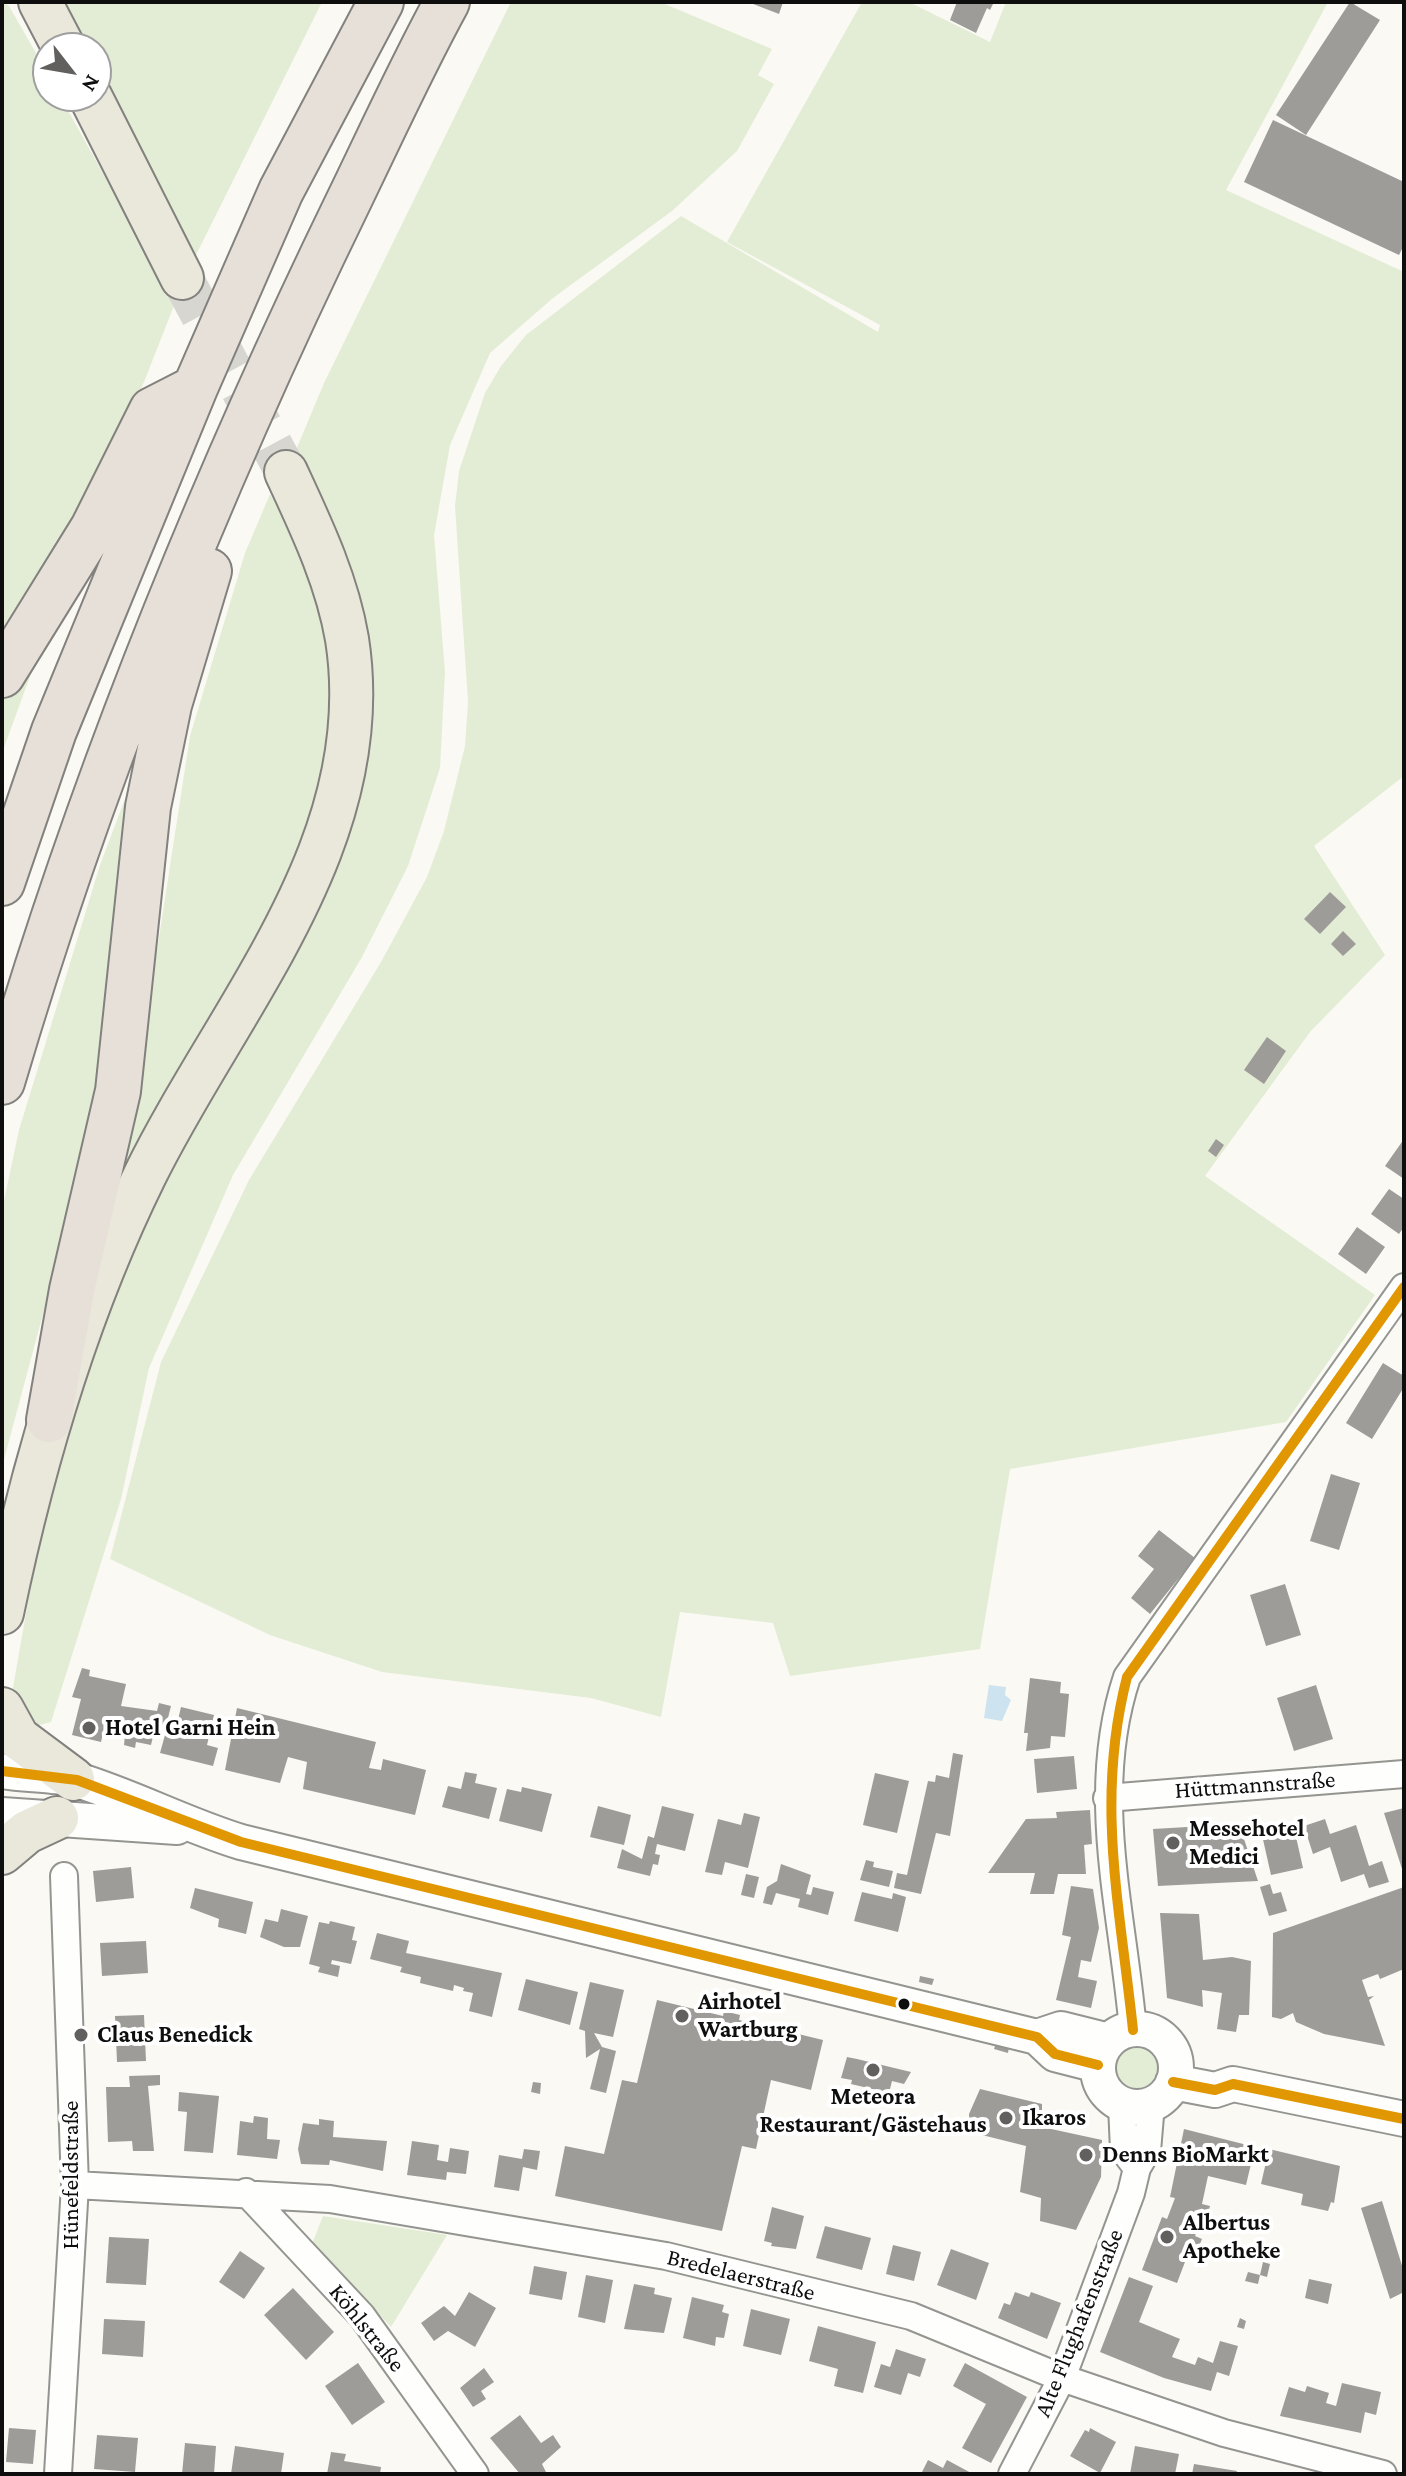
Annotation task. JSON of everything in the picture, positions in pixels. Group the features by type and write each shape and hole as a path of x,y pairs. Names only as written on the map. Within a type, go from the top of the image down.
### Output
{"highway":[{"path":"2,883 54,731 195,388 281,191 381,2"},
{"path":"2,1082 46,935 136,683 210,502 307,286 447,2"},
{"path":"49,1420 72,1290 118,1091 148,807 169,705 206,576 252,471 287,374 307,286"},
{"path":"2,675 93,528 152,410 195,388"}],"main road":[{"path":"39,4 55,32"},
{"path":"98,112 182,278"},
{"path":"2,1613 49,1420 98,1281 143,1178 185,1096 296,909 320,856 336,804 348,748 347,640 318,541 286,472"},
{"path":"2,1709 18,1738 73,1779"},
{"path":"2,1853 27,1832 57,1818"}],"street":[{"path":"1404,1287 1127,1677 1111,1733 1107,1798 1118,1927 1128,1971 1113,2045 1101,2084 1215,2090 1233,2084 1404,2119"},
{"path":"2,1771 73,1779 124,1796 192,1828 1037,2037 1061,2029 1113,2045 1158,2036 1155,2087"},
{"name":"Hüttmannstraße","path":"1107,1798 1404,1774"},
{"path":"2,1815 137,1827 192,1828"},
{"name":"Hünefeldstraße","path":"58,2474 75,2185 64,1876"},
{"name":"Alte Flughafenstraße","path":"1012,2474 1062,2378 1131,2193 1137,2168 1124,2151 1155,2087"},
{"name":"Bredelaerstraße","path":"75,2185 330,2199 666,2256 911,2316 1062,2378 1224,2433 1383,2474"},
{"name":"Köhlstraße","path":"246,2192 362,2316 475,2474"}],"green space":[{"path":"2,2 9,6 32,46 32,112 69,112 175,303 144,382 87,503 2,643"},
{"path":"59,2 322,2 193,261 112,104 112,32 75,32"},
{"path":"511,2 660,2 772,49 758,75 774,84 737,151 672,211 553,298 490,353 450,445 434,535 445,672 440,768 408,866 362,957 233,1175 149,1368 121,1499 51,1722 36,1726 11,1699 36,1556 86,1376 140,1227 207,1094 316,915 361,783 373,710 368,631 342,543 296,450 324,383"},
{"path":"862,2 909,2 990,42 1006,2 1328,2 1226,190 1404,272 1404,776 1314,846 1385,955 1310,1032 1205,1176 1375,1295 1286,1422 1010,1469 980,1649 790,1676 773,1623 680,1612 661,1717 591,1698 382,1672 270,1635 110,1559 161,1362 249,1180 381,962 427,877 444,831 465,746 468,702 455,506 459,471 485,393 501,366 526,335 681,216 878,332 880,325 727,242"},
{"path":"270,494 291,526 323,608 331,697 332,757 307,845 109,1215 138,1074 190,736 245,553"},
{"path":"40,641 43,641 2,753 2,702"},
{"path":"156,717 111,1024 51,1284 2,1467 2,1210 19,1130 100,865"},
{"path":"1137,2040 1157,2048 1165,2068 1157,2088 1137,2096 1117,2088 1109,2068 1117,2048"},
{"path":"323,2216 447,2235 391,2327 312,2244"}],"water":[{"path":"989,1685 1006,1687 1005,1695 1011,1700 1002,1721 984,1718"}],"building":[{"path":"748,2 783,2 779,14"},
{"path":"957,2 994,2 990,10 987,8 976,33 950,20"},
{"path":"1350,2 1380,20 1306,135 1276,115"},
{"path":"1273,120 1404,182 1404,245 1399,255 1244,182"},
{"path":"1330,892 1346,907 1320,934 1304,919"},
{"path":"1343,931 1356,944 1343,956 1331,944"},
{"path":"1267,1037 1286,1051 1264,1084 1244,1070"},
{"path":"1216,1139 1224,1145 1216,1157 1208,1151"},
{"path":"1404,1139 1404,1179 1385,1166"},
{"path":"1389,1189 1404,1199 1404,1227 1399,1234 1371,1214"},
{"path":"1357,1227 1385,1247 1366,1274 1338,1254"},
{"path":"1383,1363 1404,1376 1404,1387 1372,1439 1346,1423"},
{"path":"1331,1474 1360,1483 1339,1550 1310,1541"},
{"path":"1159,1530 1195,1558 1150,1614 1131,1598 1154,1569 1138,1556"},
{"path":"1285,1584 1301,1635 1266,1646 1250,1595"},
{"path":"82,1668 90,1670 89,1676 126,1684 121,1706 157,1711 159,1703 171,1706 166,1726 156,1724 151,1745 136,1742 135,1748 124,1745 126,1725 106,1720 101,1742 72,1735 81,1699 72,1697"},
{"path":"1030,1678 1061,1682 1060,1693 1069,1694 1065,1737 1051,1736 1050,1748 1026,1751 1028,1733 1024,1733"},
{"path":"1316,1685 1333,1739 1294,1751 1277,1698"},
{"path":"181,1707 214,1715 207,1745 218,1748 213,1766 160,1753 165,1735 174,1737"},
{"path":"237,1708 376,1742 369,1768 381,1770 383,1759 426,1770 415,1815 303,1789 307,1762 288,1757 280,1783 225,1770"},
{"path":"953,1753 963,1755 950,1836 936,1833 921,1894 894,1888 897,1873 907,1875 928,1781 935,1782 936,1775 949,1778"},
{"path":"1074,1756 1077,1789 1037,1793 1034,1759"},
{"path":"465,1772 477,1774 475,1783 497,1788 489,1819 442,1807 448,1786 461,1789"},
{"path":"875,1773 909,1781 897,1833 863,1825"},
{"path":"522,1787 552,1794 542,1832 499,1821 507,1789 521,1792"},
{"path":"598,1806 631,1815 624,1845 590,1837"},
{"path":"662,1806 694,1814 685,1851 657,1844 655,1854 660,1855 658,1865 653,1864 650,1876 617,1868 622,1849 642,1859 648,1836 654,1838"},
{"path":"1404,1808 1404,1872 1403,1872 1384,1813"},
{"path":"1090,1810 1092,1844 1084,1845 1086,1874 1058,1874 1054,1894 1030,1894 1035,1873 988,1873 1026,1819 1057,1818 1056,1812"},
{"path":"744,1813 760,1817 748,1868 725,1862 722,1875 705,1872 718,1819 741,1825"},
{"path":"1325,1819 1330,1834 1356,1825 1369,1866 1382,1861 1389,1882 1369,1888 1364,1874 1341,1882 1330,1847 1313,1854 1304,1826"},
{"path":"1239,1824 1258,1881 1158,1886 1153,1829"},
{"path":"1294,1828 1303,1868 1271,1875 1262,1835"},
{"path":"866,1860 874,1862 873,1867 893,1871 889,1887 860,1880"},
{"path":"781,1864 811,1875 806,1894 811,1895 813,1887 834,1892 828,1915 798,1907 800,1899 776,1893 772,1905 763,1903 767,1887 777,1881"},
{"path":"131,1867 134,1898 96,1902 93,1871"},
{"path":"746,1874 759,1877 754,1898 741,1895"},
{"path":"1270,1884 1273,1894 1281,1892 1287,1911 1269,1916 1260,1887"},
{"path":"1071,1886 1093,1889 1099,1928 1091,1962 1081,1960 1078,1977 1097,1981 1091,2008 1056,2000 1071,1937 1062,1935"},
{"path":"1404,1887 1404,1969 1380,1979 1378,1974 1362,1980 1368,1997 1374,1996 1369,2000 1385,2046 1324,2034 1296,2022 1293,2013 1281,2019 1272,2017 1273,1933"},
{"path":"195,1888 253,1902 246,1934 218,1927 219,1919 190,1908"},
{"path":"862,1892 892,1899 893,1893 906,1897 898,1932 854,1921"},
{"path":"281,1909 308,1916 300,1947 284,1947 260,1937 265,1919 278,1922"},
{"path":"1160,1913 1199,1914 1203,1960 1232,1957 1251,1961 1249,2015 1239,2015 1236,2032 1217,2029 1222,1993 1202,1990 1203,2007 1167,1998"},
{"path":"330,1921 355,1927 352,1940 357,1941 351,1964 332,1960 331,1964 340,1966 338,1977 318,1972 320,1967 309,1964 319,1922 329,1924"},
{"path":"377,1933 409,1941 406,1953 502,1973 492,2017 469,2011 473,1993 463,1991 464,1988 454,1985 453,1991 420,1983 421,1977 400,1972 402,1967 370,1959"},
{"path":"146,1941 148,1973 102,1976 100,1943"},
{"path":"920,1976 934,1979 932,1985 919,1982"},
{"path":"526,1979 578,1992 570,2025 518,2010"},
{"path":"590,1982 624,1990 613,2037 594,2033 602,2047 616,2051 606,2093 590,2089 600,2049 586,2058 585,2031 579,2029"},
{"path":"657,2000 723,2016 724,2011 740,2015 739,2020 777,2029 780,2023 790,2026 790,2032 823,2040 811,2090 771,2080 756,2149 742,2146 722,2231 555,2196 565,2146 604,2154 622,2080 637,2083"},
{"path":"144,2015 146,2061 117,2062 115,2016"},
{"path":"996,2043 1009,2047 1008,2053 994,2049"},
{"path":"847,2057 911,2072 904,2084 892,2081 889,2093 851,2084 852,2080 841,2078"},
{"path":"160,2075 160,2085 148,2086 154,2151 133,2151 132,2141 108,2142 106,2087 130,2087 129,2076"},
{"path":"533,2082 541,2083 540,2094 531,2092"},
{"path":"980,2089 1042,2104 1042,2127 1102,2140 1101,2177 1076,2230 1040,2221 1041,2198 1020,2192 1026,2146 970,2132 969,2114"},
{"path":"179,2092 219,2096 213,2153 184,2151 187,2112 178,2111"},
{"path":"254,2116 268,2118 267,2139 280,2140 277,2159 237,2155 240,2121 253,2123"},
{"path":"319,2119 334,2121 333,2137 387,2141 383,2171 330,2160 329,2165 301,2164 298,2149 303,2123 319,2125"},
{"path":"1184,2129 1255,2147 1246,2185 1208,2176 1202,2204 1210,2206 1206,2221 1190,2215 1186,2226 1197,2230 1195,2236 1202,2239 1195,2256 1188,2254 1177,2283 1142,2270 1162,2217 1167,2219 1175,2198 1170,2197"},
{"path":"412,2141 439,2145 437,2160 448,2162 450,2148 469,2151 466,2174 447,2172 446,2180 407,2175"},
{"path":"524,2149 540,2151 537,2170 523,2167 519,2191 494,2187 499,2155 522,2159"},
{"path":"1269,2149 1340,2166 1334,2203 1331,2202 1328,2211 1301,2205 1303,2194 1261,2184"},
{"path":"1382,2201 1404,2272 1404,2292 1390,2299 1361,2208"},
{"path":"772,2207 804,2216 796,2249 771,2246 772,2243 764,2241"},
{"path":"825,2226 871,2238 862,2270 816,2258"},
{"path":"109,2237 149,2239 146,2285 106,2283"},
{"path":"893,2245 921,2252 914,2281 886,2274"},
{"path":"951,2249 989,2263 976,2300 937,2285"},
{"path":"240,2251 265,2268 244,2299 219,2282"},
{"path":"1263,2262 1270,2264 1267,2277 1260,2275"},
{"path":"534,2266 567,2272 562,2300 529,2294"},
{"path":"1248,2272 1260,2275 1258,2284 1245,2281"},
{"path":"586,2275 613,2280 605,2323 578,2317"},
{"path":"1129,2277 1153,2286 1139,2322 1180,2339 1172,2357 1195,2365 1198,2357 1213,2363 1220,2341 1238,2346 1229,2376 1217,2372 1211,2391 1164,2378 1100,2352"},
{"path":"1309,2279 1332,2284 1328,2304 1305,2298"},
{"path":"634,2284 655,2288 654,2294 672,2298 664,2333 624,2329"},
{"path":"293,2288 334,2332 306,2360 264,2315"},
{"path":"469,2292 496,2308 475,2347 448,2331 434,2341 421,2323 444,2306 455,2316"},
{"path":"1015,2292 1029,2297 1031,2292 1061,2303 1047,2339 998,2318 1004,2303 1010,2305"},
{"path":"692,2297 724,2305 722,2312 729,2314 724,2338 716,2337 715,2346 683,2338"},
{"path":"751,2309 790,2319 781,2355 743,2346"},
{"path":"1240,2318 1246,2321 1244,2329 1237,2327"},
{"path":"104,2319 145,2321 143,2357 102,2354"},
{"path":"818,2326 876,2342 863,2393 834,2386 838,2369 809,2361"},
{"path":"896,2349 926,2359 920,2377 908,2373 901,2395 874,2387 881,2364 890,2367"},
{"path":"358,2363 385,2402 352,2425 325,2386"},
{"path":"965,2363 1027,2397 991,2463 962,2448 986,2404 953,2386"},
{"path":"484,2368 494,2382 481,2391 486,2399 473,2407 460,2388"},
{"path":"1342,2383 1381,2392 1376,2415 1365,2412 1361,2433 1280,2416 1289,2387 1305,2392 1307,2386 1329,2393 1326,2403 1336,2406"},
{"path":"520,2415 541,2443 553,2435 561,2447 542,2464 547,2474 520,2474 490,2438"},
{"path":"9,2428 36,2430 33,2464 6,2462"},
{"path":"1090,2428 1116,2442 1100,2473 1070,2456 1085,2430 1089,2432"},
{"path":"97,2435 138,2438 135,2472 94,2469"},
{"path":"185,2443 216,2446 214,2474 182,2474"},
{"path":"235,2446 284,2453 281,2474 231,2474"},
{"path":"1135,2446 1179,2454 1175,2474 1130,2474"},
{"path":"331,2452 346,2454 344,2461 381,2467 380,2474 327,2474"},
{"path":"928,2460 943,2468 947,2460 973,2474 921,2474"},
{"path":"1194,2464 1237,2471 1236,2474 1192,2474"}],"tunnel":[{"path":"182,278 286,472"}],"transit line":[{"path":"1133,2030 1117,1897 1111,1810 1118,1723 1127,1677 1404,1287"},
{"path":"2,1771 77,1780 241,1842 1037,2037 1055,2054 1098,2065"},
{"path":"1173,2082 1215,2090 1233,2084 1404,2119"}],"place":[{"name":"Hotel Garni Hein","path":"89,1728"},
{"name":"Messehotel Medici","path":"1173,1843"},
{"name":"Airhotel Wartburg","path":"682,2016"},
{"name":"Claus Benedick","path":"81,2035"},
{"name":"Meteora Restaurant/Gästehaus","path":"873,2070"},
{"name":"Ikaros","path":"1006,2118"},
{"name":"Denns BioMarkt","path":"1086,2155"},
{"name":"Albertus Apotheke","path":"1167,2237"}]}
